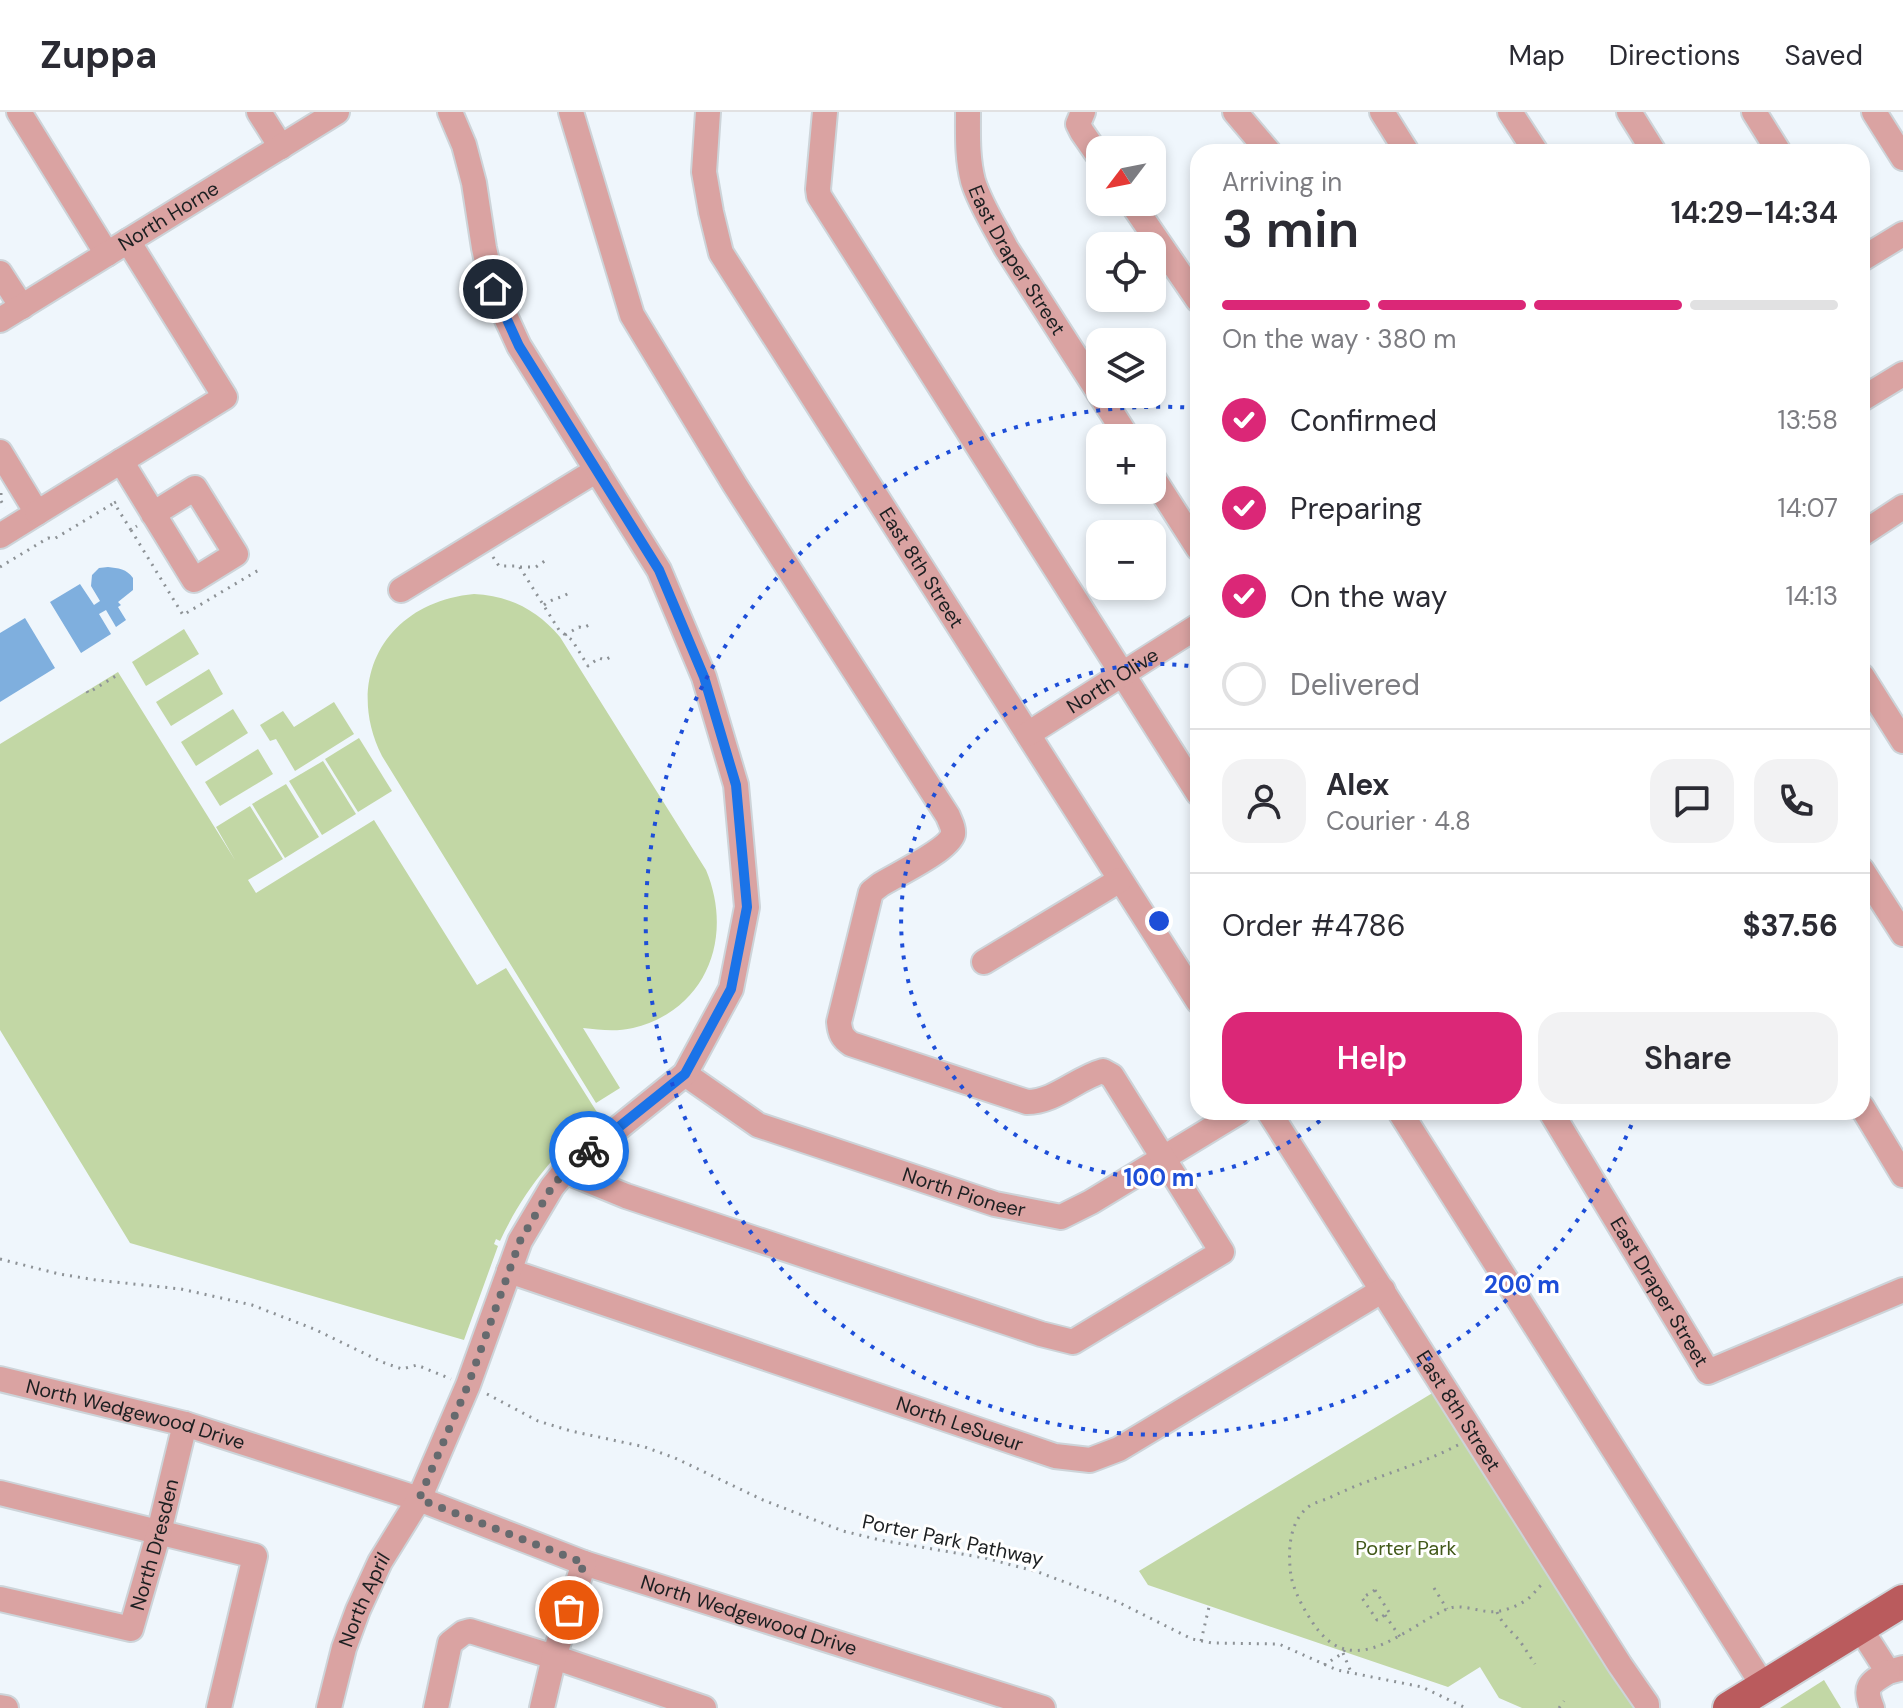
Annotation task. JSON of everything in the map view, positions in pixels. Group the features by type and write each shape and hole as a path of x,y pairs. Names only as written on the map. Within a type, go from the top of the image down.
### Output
{"main road":[{"path":"1729,1708 1903,1601"}],"street":[{"path":"0,536 225,397 19,112"},
{"path":"259,112 281,147"},
{"name":"North Horne","path":"0,320 337,112"},
{"path":"450,112 464,145 474,183 493,289 519,346 659,570 704,677 736,785 747,907 731,989 685,1074"},
{"path":"565,1171 626,1196 767,1244 1073,1342 1222,1252 1112,1076 1103,1071 1093,1074 1045,1099 1027,1102 843,1039 839,1022 871,892 943,847 952,837 953,827 735,485 632,315 571,112"},
{"name":"East 8th Street","path":"708,112 704,172 721,253 1190,989"},
{"path":"825,112 819,196 1190,780"},
{"name":"East Draper Street","path":"968,112 968,148 974,182 990,218 1119,424"},
{"path":"1083,112 1078,124 1086,138"},
{"path":"1235,112 1262,144"},
{"path":"1382,112 1402,144"},
{"path":"1510,112 1531,144"},
{"path":"1629,112 1649,144"},
{"path":"1754,112 1774,144"},
{"path":"1874,112 1903,158"},
{"path":"1141,216 1190,288"},
{"path":"1870,254 1903,234"},
{"path":"0,273 22,307"},
{"path":"1870,394 1903,374"},
{"path":"0,452 37,513"},
{"path":"121,461 153,514"},
{"path":"401,590 597,470"},
{"path":"1166,498 1190,535"},
{"path":"1870,529 1903,507"},
{"name":"North Olive","path":"1028,734 1190,631"},
{"path":"1870,689 1903,741"},
{"path":"984,962 1120,880"},
{"path":"1870,882 1903,934"},
{"name":"North Pioneer","path":"685,1074 758,1125 995,1204 1061,1217 1226,1120"},
{"name":"North April","path":"329,1708 344,1648 358,1610 380,1562 419,1499 468,1385 520,1241 565,1171 685,1074"},
{"name":"East 8th Street","path":"1274,1120 1647,1708"},
{"path":"1405,1120 1764,1687"},
{"name":"East Draper Street","path":"1556,1120 1708,1372 1903,1290"},
{"path":"1870,1120 1903,1175"},
{"name":"North LeSueur","path":"509,1271 1055,1456 1090,1460 1119,1449 1383,1290"},
{"name":"North Wedgewood Drive","path":"0,1379 185,1424 419,1499 584,1563 1043,1708"},
{"name":"North Dresden","path":"0,1599 131,1629 185,1424"},
{"path":"0,1493 255,1556 219,1708"},
{"path":"542,1708 554,1657 584,1563"},
{"path":"1860,1628 1898,1672 1873,1682 1868,1688 1872,1708"},
{"path":"436,1708 450,1643 470,1631 704,1708"},
{"path":"0,1707 6,1708"}],"path":[{"path":"0,567 114,503"},
{"path":"483,540 499,566 536,567 546,560"},
{"path":"520,567 559,630 572,640 588,666 599,658 605,660 614,655"},
{"path":"544,605 569,593"},
{"path":"565,635 591,624"},
{"path":"87,691 119,674"},
{"path":"0,1259 59,1274 181,1289 252,1305 357,1350"},
{"name":"Porter Park Pathway","path":"571,1431 619,1440 675,1458 763,1500 843,1531 985,1558 1038,1572 1118,1602 1182,1635 1201,1641 1279,1644 1324,1665 1422,1687 1466,1708"},
{"path":"1475,1436 1437,1456 1344,1489 1307,1507 1293,1529 1289,1557 1292,1581 1306,1613 1324,1637 1344,1651 1363,1651 1385,1645 1450,1607 1497,1612 1520,1604 1538,1587 1561,1573"},
{"path":"1434,1588 1447,1609"},
{"path":"1375,1590 1389,1612 1385,1615 1377,1620 1362,1598 1375,1590"},
{"path":"1201,1641 1209,1607"},
{"path":"1497,1612 1535,1664"},
{"path":"1385,1615 1400,1637"},
{"path":"1324,1665 1344,1651"},
{"path":"1344,1651 1351,1673"},
{"path":"1559,1708 1564,1701"}],"green space":[{"path":"474,594 522,606 542,619 560,637 706,870 714,895 717,920 715,945 708,967 696,988 680,1005 659,1019 633,1028 583,1028 620,1088 596,1103 382,756 371,727 368,699 371,673 381,649 396,628 417,612 443,600"},
{"path":"184,629 199,654 146,686 132,662"},
{"path":"209,669 223,694 171,726 156,702"},
{"path":"118,672 235,860 216,827 250,806 283,859 248,880 256,893 374,820 477,985 506,968 600,1117 555,1157 519,1205 500,1241 496,1239 494,1244 498,1246 464,1340 130,1243 0,1030 0,744"},
{"path":"334,702 354,734 295,771 276,739 270,741 260,725 283,711 294,727"},
{"path":"233,709 248,733 196,766 181,742"},
{"path":"359,738 392,791 358,812 325,759"},
{"path":"258,749 273,774 220,806 205,782"},
{"path":"323,761 356,814 322,835 289,781"},
{"path":"286,784 319,837 285,858 252,804"},
{"name":"Porter Park","path":"1444,1386 1647,1708 1522,1708 1499,1698 1480,1667 1448,1687 1148,1585 1139,1571"},
{"path":"1824,1680 1841,1708 1780,1708"}],"water":[{"path":"99,568 125,571 133,578 133,590 118,602 126,620 116,627 106,610 99,614 111,634 81,653 50,602 80,584 94,605 100,601 91,586 92,575"},
{"path":"25,618 55,668 0,702 0,633"}],"way so far":[{"path":"569,1610 584,1563 419,1499 468,1385 520,1241 552,1187 565,1171 589,1151"}],"route":[{"path":"493,289 519,346 659,570 704,677 736,785 747,907 731,989 685,1074 589,1151"}]}
